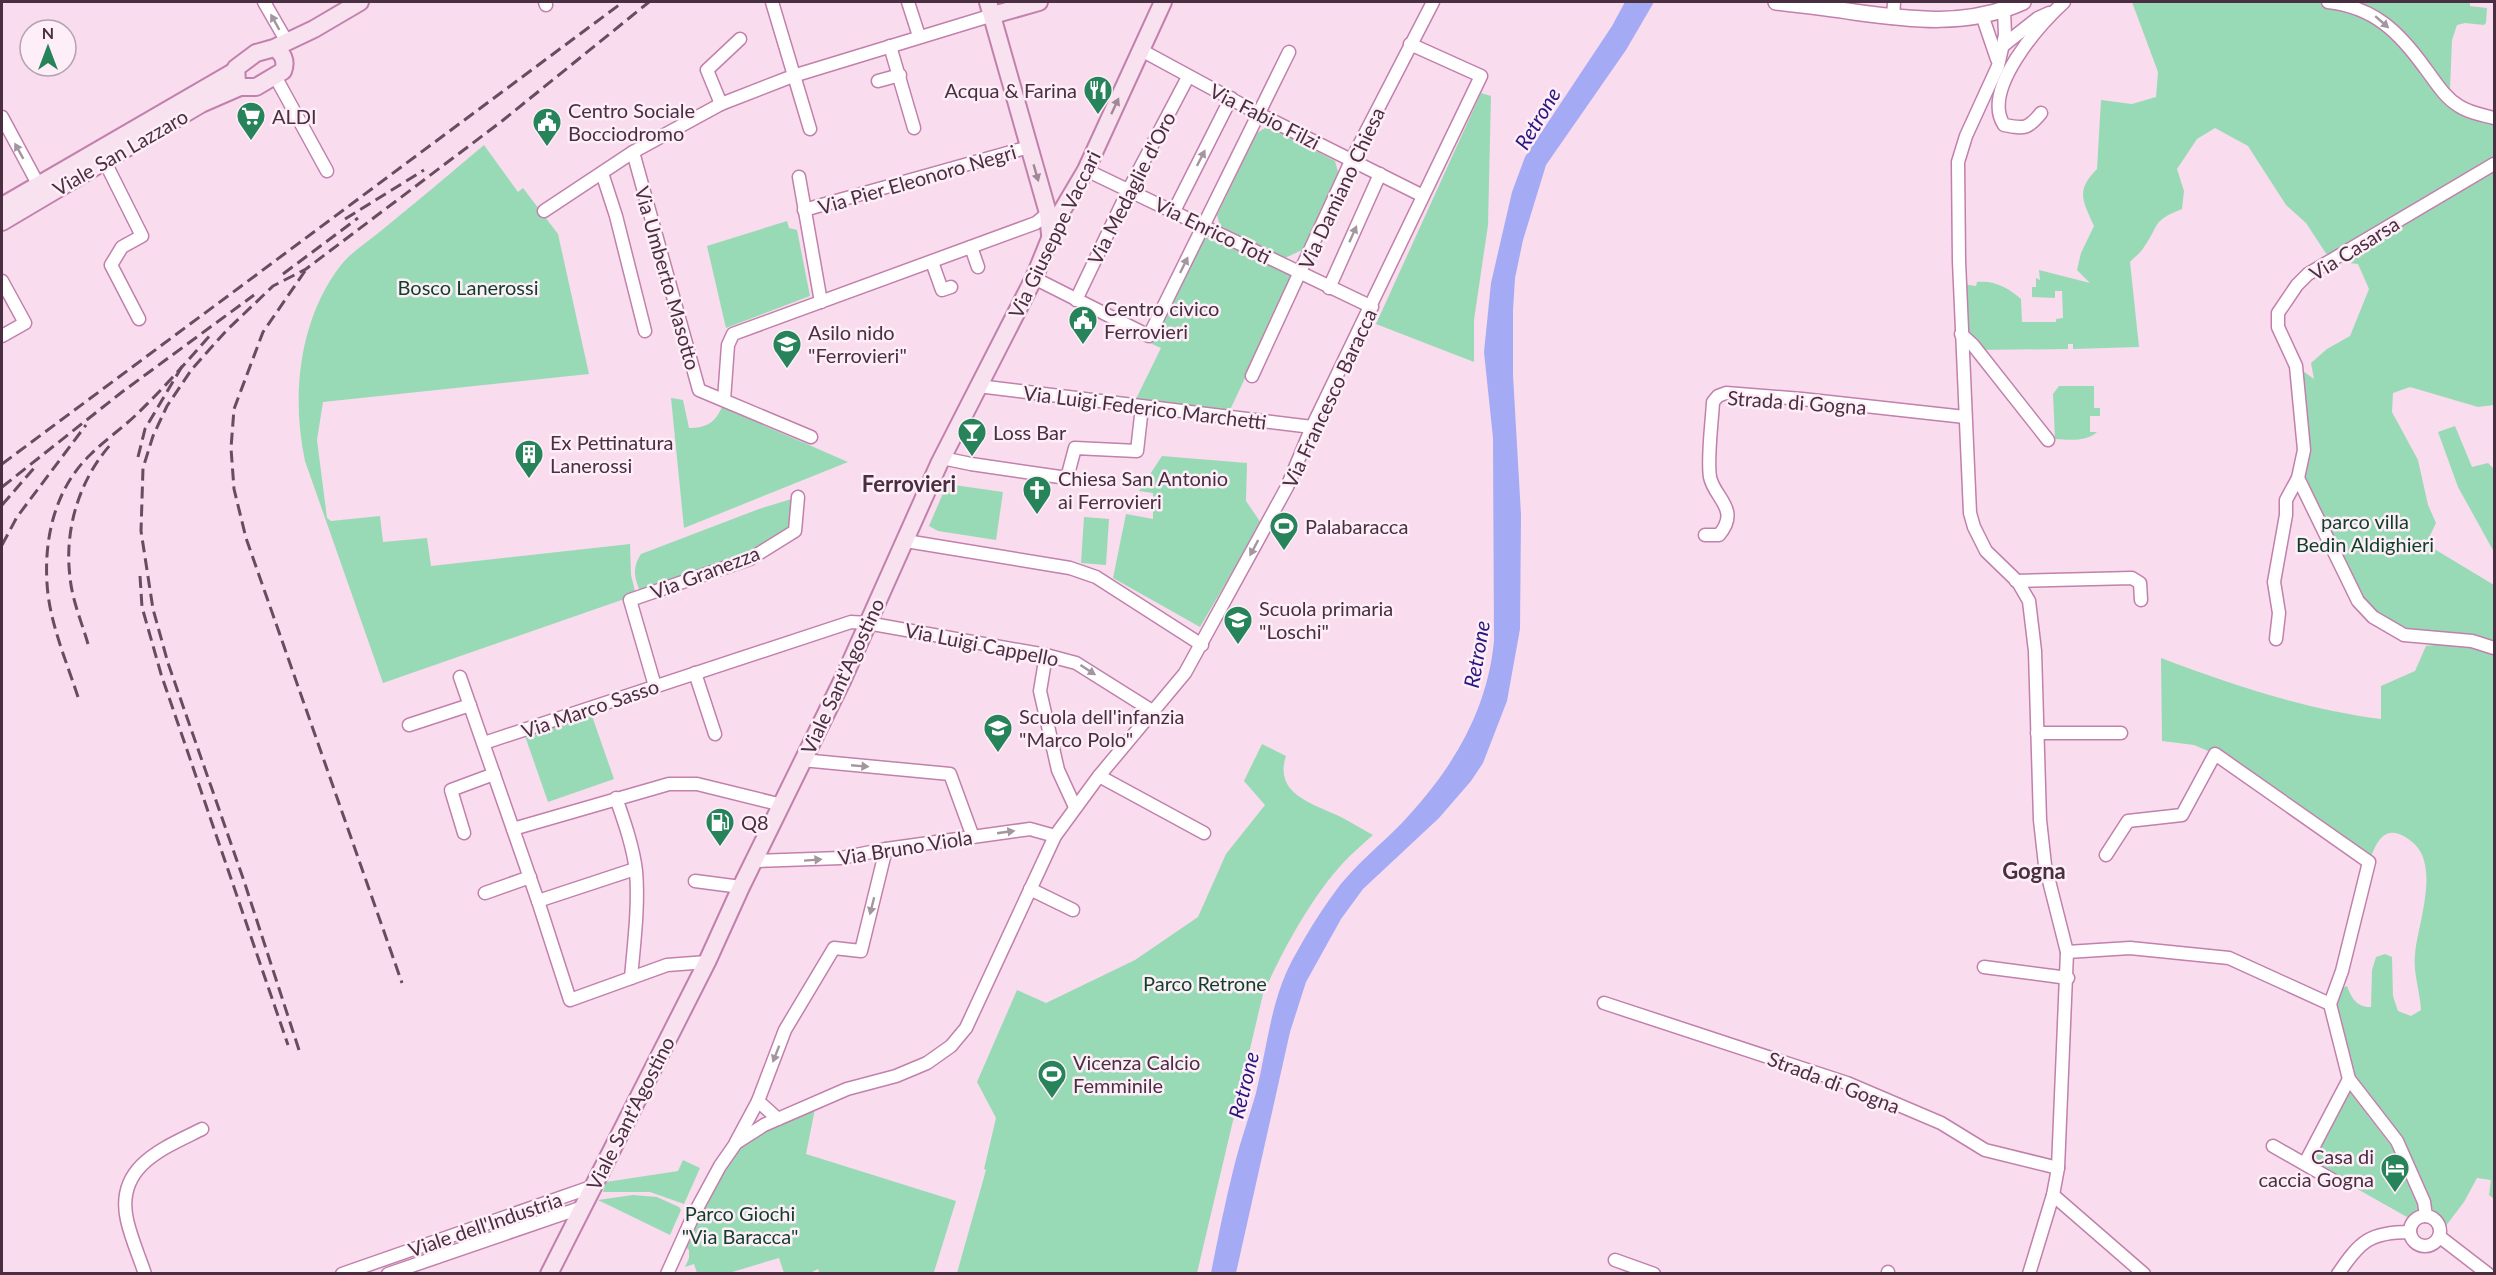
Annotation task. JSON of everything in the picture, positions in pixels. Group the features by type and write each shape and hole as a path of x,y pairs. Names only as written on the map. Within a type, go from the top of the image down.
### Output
{"main road":[{"name":"Viale San Lazzaro","path":"2,222 201,104 238,79 244,60 314,30 359,2"},
{"path":"1039,2 991,8 1029,147 1054,214"},
{"name":"Via Giuseppe Vaccari","path":"940,461 1034,278 1050,238 1054,214 1086,170 1163,2"},
{"name":"Viale San Lazzaro","path":"238,79 256,87 275,84 284,71 286,62 314,30"},
{"path":"280,45 286,62"},
{"name":"Viale San Lazzaro","path":"2,206 38,184 238,79"},
{"name":"Viale Sant'Agostino","path":"549,1274 707,962 906,541 940,461"}],"street":[{"path":"264,2 280,45"},
{"path":"772,2 810,129"},
{"path":"908,2 919,36"},
{"name":"Via Damiano Chiesa","path":"1252,376 1352,159 1433,2"},
{"path":"1776,2 1813,4 1893,18 1954,20 2004,10 2023,2"},
{"path":"1893,18 1894,2"},
{"path":"2041,113 2031,125 2021,128 2004,126 1998,116 1998,104 2001,91 2018,55 2064,2"},
{"path":"2328,2 2362,9 2376,16 2407,46 2447,97 2460,107 2494,118"},
{"path":"544,211 633,153 721,104 793,76 919,36 991,8"},
{"path":"1998,48 2006,35 2004,10"},
{"path":"1998,48 2038,18 2054,12"},
{"path":"1982,15 1998,48 1998,63 1966,136 1958,162 1961,334 1968,497 1974,527 1986,551 2016,581 2029,601 2036,651 2037,779 2045,865 2067,952 2068,978 2058,1168 2053,1195 2029,1274"},
{"path":"721,104 707,70 740,39"},
{"name":"Via Francesco Baracca","path":"667,1274 694,1214 720,1166 736,1143 778,1119 847,1089 906,1072 927,1063 951,1046 966,1028 1055,836 1099,776 1185,673 1202,645 1287,487 1312,427 1372,307 1481,76 1410,44"},
{"path":"890,46 914,128"},
{"name":"Via Fabio Filzi","path":"1141,50 1258,114 1423,196"},
{"path":"1034,278 1149,336 1289,52"},
{"path":"878,81 900,75"},
{"name":"Via Medaglie d'Oro","path":"1076,300 1129,189 1188,77"},
{"path":"275,84 327,171"},
{"path":"1174,211 1231,98"},
{"path":"2,117 38,184"},
{"name":"Via Pier Eleonoro Negri","path":"804,210 1029,147"},
{"name":"Via Umberto Masotto","path":"633,153 699,390 811,437"},
{"path":"104,160 142,236 122,248 111,265 139,319"},
{"name":"Via Casarsa","path":"2276,639 2279,613 2274,582 2286,515 2286,500 2298,478 2304,450 2296,366 2278,327 2278,313 2297,285 2308,274 2494,164"},
{"name":"Via Enrico Toti","path":"1086,170 1372,307"},
{"path":"602,173 616,216 645,331"},
{"path":"1329,288 1380,174"},
{"name":"Via Pier Eleonoro Negri","path":"799,177 821,302"},
{"path":"724,400 728,345 734,334 932,262 1054,214"},
{"path":"971,247 978,267"},
{"path":"932,262 942,290 951,287"},
{"path":"2,281 25,323 2,336"},
{"path":"1961,334 1973,345 2048,440"},
{"name":"Via Luigi Federico Marchetti","path":"978,386 1312,427"},
{"name":"Strada di Gogna","path":"1705,535 1719,535 1725,528 1726,505 1710,478 1713,402 1718,396 1726,393 1802,399 1965,417"},
{"path":"940,461 1067,478 1074,448 1137,452 1142,407"},
{"path":"2298,478 2358,601 2373,618 2404,635 2472,641 2494,648"},
{"name":"Via Granezza","path":"655,686 630,600 750,559 795,531 798,497"},
{"path":"906,541 1070,568 1096,577 1202,645"},
{"path":"2016,581 2132,578 2140,583 2140,600"},
{"name":"Via Marco Sasso","path":"484,743 851,622 867,623"},
{"name":"Via Luigi Cappello","path":"867,623 1046,655 1076,663 1154,712"},
{"path":"1046,655 1040,691 1058,770 1075,807"},
{"path":"695,672 715,734"},
{"path":"460,677 570,1000 667,966 707,962"},
{"path":"409,725 470,705"},
{"path":"2037,733 2121,733"},
{"path":"2106,855 2128,821 2182,815 2215,754 2370,862 2343,971 2330,1004 2349,1079 2397,1141 2424,1202 2426,1216 2437,1223 2440,1237"},
{"path":"802,760 950,774 973,837"},
{"path":"464,833 451,790 494,774"},
{"path":"1099,776 1204,833"},
{"path":"513,829 669,784 697,784 782,805"},
{"path":"616,798 625,822 635,869 637,909 631,978"},
{"name":"Via Bruno Viola","path":"755,861 841,858 886,849 1029,829 1055,836"},
{"path":"736,1143 758,1101 785,1030 834,948 861,951 886,849"},
{"path":"538,901 635,869"},
{"path":"485,893 530,877"},
{"path":"695,881 741,886"},
{"path":"1030,890 1073,910"},
{"path":"2067,952 2130,948 2229,958 2330,1004"},
{"path":"1984,967 2068,978"},
{"name":"Strada di Gogna","path":"1604,1003 1846,1083 1941,1123 1985,1150 2058,1168"},
{"path":"2305,1164 2349,1079"},
{"path":"758,1101 778,1119"},
{"path":"145,1274 127,1219 125,1201 128,1185 136,1170 157,1151 202,1129"},
{"path":"2273,1146 2336,1182"},
{"name":"Viale dell'Industria","path":"342,1274 594,1186"},
{"path":"2053,1195 2144,1274"},
{"name":"Viale dell'Industria","path":"388,1274 583,1207"},
{"path":"2426,1216 2415,1222 2410,1232 2412,1239 2426,1246 2440,1237"},
{"path":"2338,1274 2355,1249 2368,1238 2388,1232 2410,1232"},
{"path":"2440,1237 2488,1274"},
{"path":"1615,1260 1654,1274"}],"green space":[{"name":"parco villa Bedin Aldighieri","path":"2132,2 2328,2 2362,9 2365,2 2470,2 2470,6 2487,8 2484,25 2465,23 2457,25 2452,40 2450,89 2447,91 2447,97 2494,118 2494,405 2478,407 2410,387 2393,393 2392,412 2418,460 2428,505 2436,523 2426,544 2494,585 2494,1199 2489,1195 2491,1180 2477,1178 2464,1202 2445,1227 2434,1212 2399,1141 2345,1066 2330,1004 2340,989 2347,986 2358,1004 2371,1007 2372,970 2376,957 2385,954 2392,957 2393,996 2398,1011 2411,1016 2421,1010 2415,962 2426,879 2425,864 2420,851 2406,838 2390,833 2379,840 2369,862 2215,754 2194,745 2162,741 2161,658 2269,695 2352,715 2381,719 2381,686 2415,671 2426,646 2468,641 2404,635 2373,617 2298,478 2304,450 2296,366 2314,379 2311,363 2327,349 2350,336 2369,289 2358,264 2331,261 2306,223 2286,205 2248,146 2215,128 2197,139 2177,169 2184,191 2182,209 2165,217 2157,224 2143,249 2130,262 2139,347 2073,349 2073,344 2068,344 2068,349 1977,350 1963,333 1962,284 1976,286 1977,282 1989,282 2001,286 2021,299 2022,322 2056,322 2056,319 2063,318 2062,291 2055,291 2055,298 2032,297 2032,287 2036,287 2036,278 2040,280 2039,270 2090,283 2077,270 2081,253 2094,226 2084,203 2083,190 2097,169 2101,100 2132,104 2156,97 2158,72"},
{"path":"1481,93 1491,96 1488,225 1474,320 1474,362 1376,324"},
{"path":"1268,126 1335,161 1338,172 1302,250 1285,258 1220,226 1217,215 1257,133"},
{"name":"Bosco Lanerossi","path":"484,145 518,192 523,188 558,234 589,374 323,402 317,440 327,518 331,521 380,516 383,542 427,538 431,566 630,544 631,575 636,595 383,683 305,461 299,411 302,359 307,334 316,309 327,286 345,260"},
{"path":"787,221 789,228 797,230 810,296 726,328 707,246"},
{"path":"1204,230 1291,272 1293,276 1230,410 1135,401 1161,348 1150,343"},
{"path":"2059,386 2094,386 2094,408 2100,408 2100,416 2090,416 2090,432 2097,432 2083,439 2055,439 2053,394"},
{"path":"671,398 683,400 689,428 709,424 722,407 848,462 684,528"},
{"path":"2455,426 2472,467 2488,463 2494,469 2494,552 2458,487 2438,432"},
{"path":"1162,456 1247,463 1246,501 1261,523 1200,627 1113,578 1126,514 1153,519 1153,493 1139,491"},
{"path":"947,484 1003,492 996,540 938,531 929,526"},
{"path":"798,497 795,531 750,559 642,596 635,575 641,554 759,509"},
{"path":"1084,517 1109,519 1106,565 1081,563"},
{"path":"592,716 614,779 548,802 525,736"},
{"name":"Parco Retrone","path":"1262,744 1286,756 1285,780 1299,796 1373,835 1343,863 1319,892 1288,943 1263,994 1197,1273 957,1273 986,1170 984,1169 996,1118 977,1082 1017,990 1046,1003 1135,960 1198,917 1226,854 1265,805 1244,781"},
{"path":"2347,1088 2393,1148 2422,1207 2407,1217 2306,1160"},
{"name":"Parco Giochi \"Via Baracca\"","path":"815,1109 806,1154 956,1201 934,1272 936,1273 820,1274 818,1269 812,1272 784,1273 779,1258 729,1273 697,1273 694,1264 685,1267 689,1258 689,1250 684,1245 719,1169 748,1139"},
{"path":"683,1160 700,1168 684,1204 650,1192 603,1192 606,1182 678,1171"},
{"path":"633,1195 657,1197 679,1207 681,1210 670,1235 598,1200"}],"water":[{"path":"1625,2 1654,2 1626,50 1546,165 1523,240 1515,278 1513,375 1521,515 1520,629 1507,701 1483,763 1471,781 1439,818 1363,889 1341,919 1306,982 1290,1032 1236,1273 1211,1273 1239,1148 1256,1093 1271,1020 1289,967 1313,925 1340,885 1401,824 1435,784 1463,740 1483,693 1494,641 1493,438 1484,352 1491,283 1512,192 1525,157 1612,26"}],"railway":[{"path":"2,464 623,2"},
{"path":"299,1050 244,881 168,663 153,609 141,531 143,468 153,436 167,406 192,369 226,331 273,286 306,269 502,121 649,2"},
{"path":"345,219 424,170"},
{"path":"283,274 358,218"},
{"path":"305,271 263,332 234,409 231,448 234,489 246,538 402,983"},
{"path":"2,487 122,392 254,295"},
{"path":"78,697 59,640 48,597 48,548 55,513 69,481 79,467 149,402 213,332"},
{"path":"138,457 145,429 184,363"},
{"path":"2,545 17,517 86,425"},
{"path":"88,644 71,586 69,541 76,506 82,490 90,473 111,444"},
{"path":"2,505 35,467"},
{"path":"140,576 142,607 161,674 288,1045"}],"place":[{"name":"Acqua & Farina","path":"1098,116"},
{"name":"ALDI","path":"251,142"},
{"name":"Centro Sociale Bocciodromo","path":"547,148"},
{"name":"Centro civico Ferrovieri","path":"1083,346"},
{"name":"Asilo nido \"Ferrovieri\"","path":"787,370"},
{"name":"Loss Bar","path":"972,458"},
{"name":"Ex Pettinatura Lanerossi","path":"529,480"},
{"name":"Chiesa San Antonio ai Ferrovieri","path":"1037,516"},
{"name":"Palabaracca","path":"1284,552"},
{"name":"Scuola primaria \"Loschi\"","path":"1238,646"},
{"name":"Scuola dell'infanzia \"Marco Polo\"","path":"998,754"},
{"name":"Q8","path":"720,848"},
{"name":"Vicenza Calcio Femminile","path":"1052,1100"},
{"name":"Casa di caccia Gogna","path":"2395,1194"}],"district":[{"name":"Ferrovieri","path":"909,483"},
{"name":"Gogna","path":"2034,870"}],"water label":[{"name":"Retrone","path":"1537,118"},
{"name":"Retrone","path":"1476,654"},
{"name":"Retrone","path":"1243,1085"}]}
